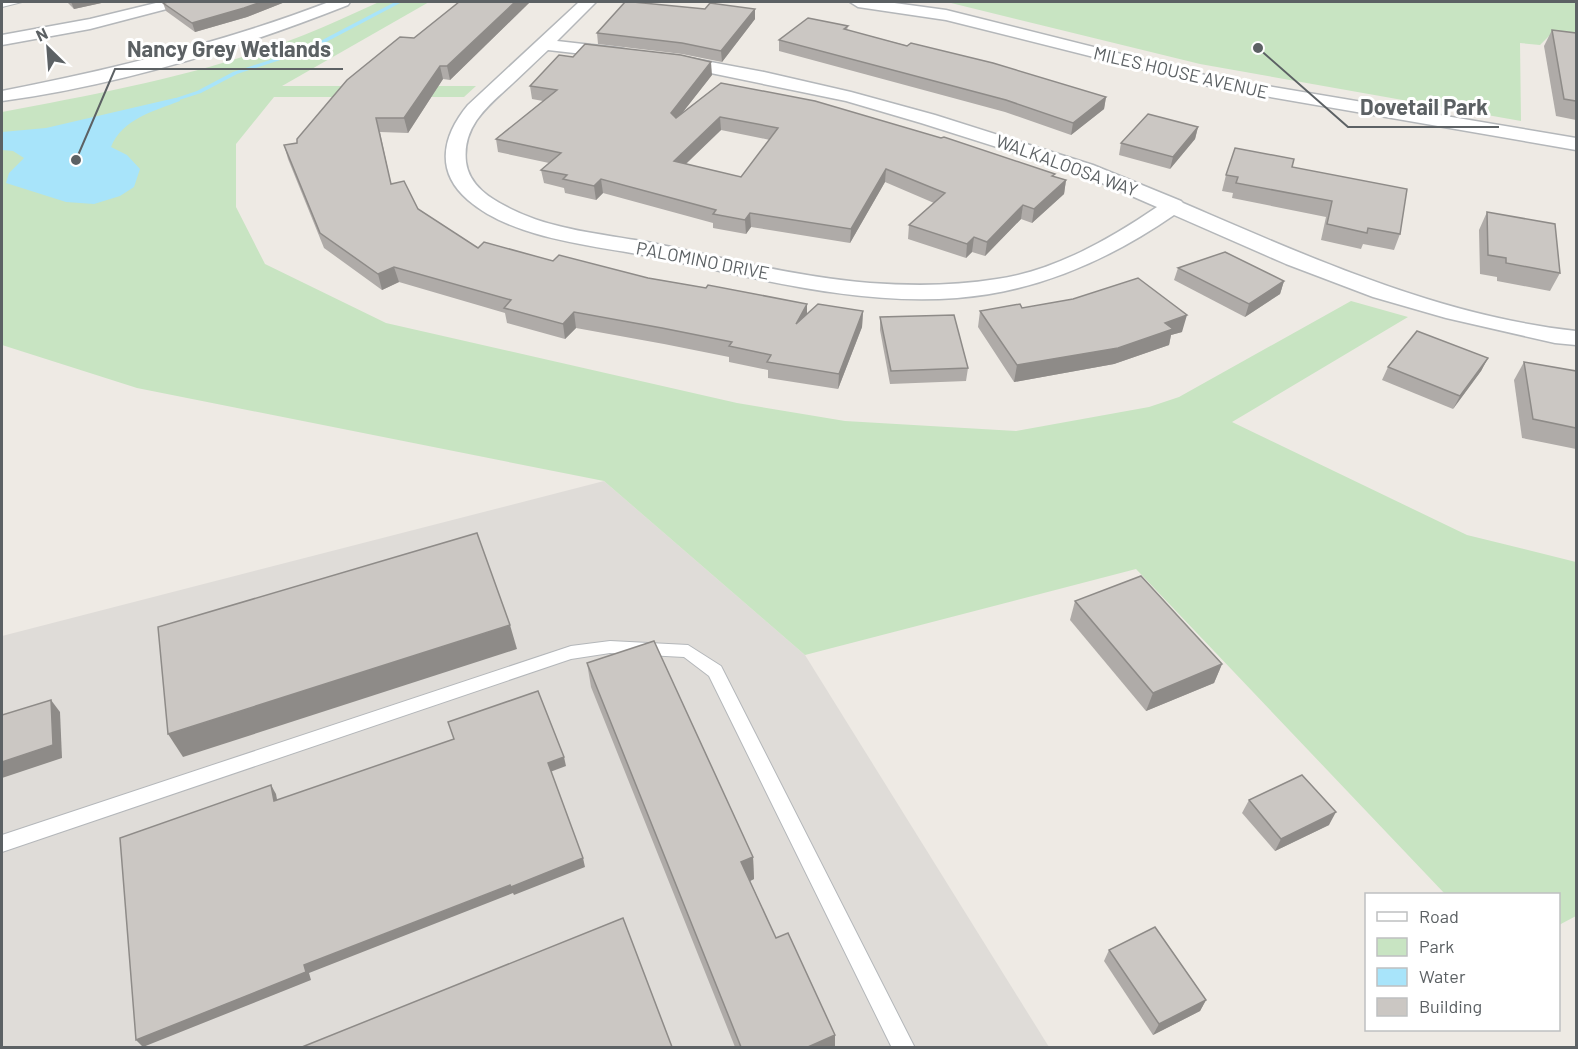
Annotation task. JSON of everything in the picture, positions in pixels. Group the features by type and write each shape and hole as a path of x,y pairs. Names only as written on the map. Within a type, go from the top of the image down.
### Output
{"street":[{"path":"2,40 39,35 128,16 176,2"},
{"path":"2,96 156,64 263,31 342,2"},
{"name":"PALOMINO DRIVE","path":"588,2 474,109 459,132 455,152 457,172 468,190 491,208 522,222 628,246 873,291 941,292 999,286 1044,273 1094,253 1142,228 1173,205"},
{"name":"MILES HOUSE AVENUE","path":"858,2 946,15 1213,82 1576,144"},
{"name":"WALKALOOSA WAY","path":"543,44 645,56 764,77 928,118 1086,169 1294,259 1381,292 1468,316 1555,336 1576,338"}],"lane":[{"path":"2,4 18,2"},
{"path":"2,844 571,653 610,648 687,651 715,671 904,1047"}],"shaded area":[{"path":"604,481 805,655 1049,1047 2,1048 2,636"}],"green space":[{"path":"379,2 429,2 282,86 476,86 464,97 274,97 236,144 236,207 265,264 386,323 737,403 845,421 1016,431 1149,407 1179,397 1351,301 1408,317 1232,422 1467,535 1576,562 1576,916 1560,924 1560,893 1444,893 1136,569 805,655 604,481 137,388 2,345 2,112 154,81 230,61 304,35"},
{"path":"947,2 1576,2 1576,35 1549,36 1540,45 1520,43 1521,121 1200,64"}],"water":[{"path":"179,98 180,101 140,117 116,137 111,147 127,155 140,169 134,187 120,196 94,204 66,202 6,183 9,173 24,158 13,151 2,150 2,132 46,128"}],"building":[{"path":"261,2 192,23 163,3"},
{"path":"459,2 515,2 447,66 440,66 404,118 376,118 391,184 404,181 418,209 478,248 484,242 553,261 559,255 648,278 706,288 708,285 807,304 796,324 818,304 863,311 839,374 767,362 771,355 729,346 732,342 574,312 563,324 504,308 511,300 394,267 378,274 320,233 284,145 297,143 297,139 347,80 400,37 414,38"},
{"path":"625,2 705,9 710,3 755,9 721,51 682,43 597,33"},
{"path":"808,18 848,26 844,29 907,46 911,43 993,63 1106,97 1073,123 1006,100 779,40"},
{"path":"1552,30 1576,33 1576,101 1564,99"},
{"path":"585,44 681,55 711,62 671,113 676,118 721,83 815,101 944,137 1055,174 1052,176 1066,180 1034,209 1023,205 987,242 974,237 967,244 909,225 945,193 886,169 851,229 750,213 745,220 713,214 716,210 601,179 594,186 563,179 567,175 541,170 561,153 496,139 557,90 530,86 559,55 573,57","holes":["720,117 778,128 741,177 674,161"]},
{"path":"1148,114 1198,127 1173,157 1121,143"},
{"path":"1235,148 1294,159 1292,167 1407,189 1400,234 1368,228 1367,233 1327,224 1332,201 1236,183 1238,177 1226,175"},
{"path":"1487,212 1555,224 1560,273 1506,263 1506,258 1488,255"},
{"path":"1225,252 1284,281 1249,304 1178,268"},
{"path":"1138,278 1187,315 1165,323 1173,329 1118,348 1017,365 980,311 1020,304 1022,308 1073,299"},
{"path":"954,315 968,368 891,371 880,317"},
{"path":"1417,331 1488,358 1460,396 1388,367"},
{"path":"1524,362 1576,371 1576,428 1533,419"},
{"path":"477,533 510,625 168,734 158,627"},
{"path":"1141,576 1222,664 1153,693 1075,601"},
{"path":"654,641 753,857 741,862 776,938 788,933 835,1035 808,1047 741,1047 587,663"},
{"path":"538,691 564,757 548,763 583,858 304,965 306,972 136,1040 120,838 271,785 274,801 454,739 448,722"},
{"path":"51,700 53,745 2,762 2,715"},
{"path":"1302,775 1336,812 1281,839 1249,800"},
{"path":"623,918 672,1047 302,1047"},
{"path":"1155,927 1206,1000 1159,1024 1109,950"}],"waterway":[{"path":"179,98 199,92 235,73 309,49 399,2"}],"place":[{"name":"Dovetail Park","path":"1258,48"},
{"name":"Nancy Grey Wetlands","path":"76,160"}]}
